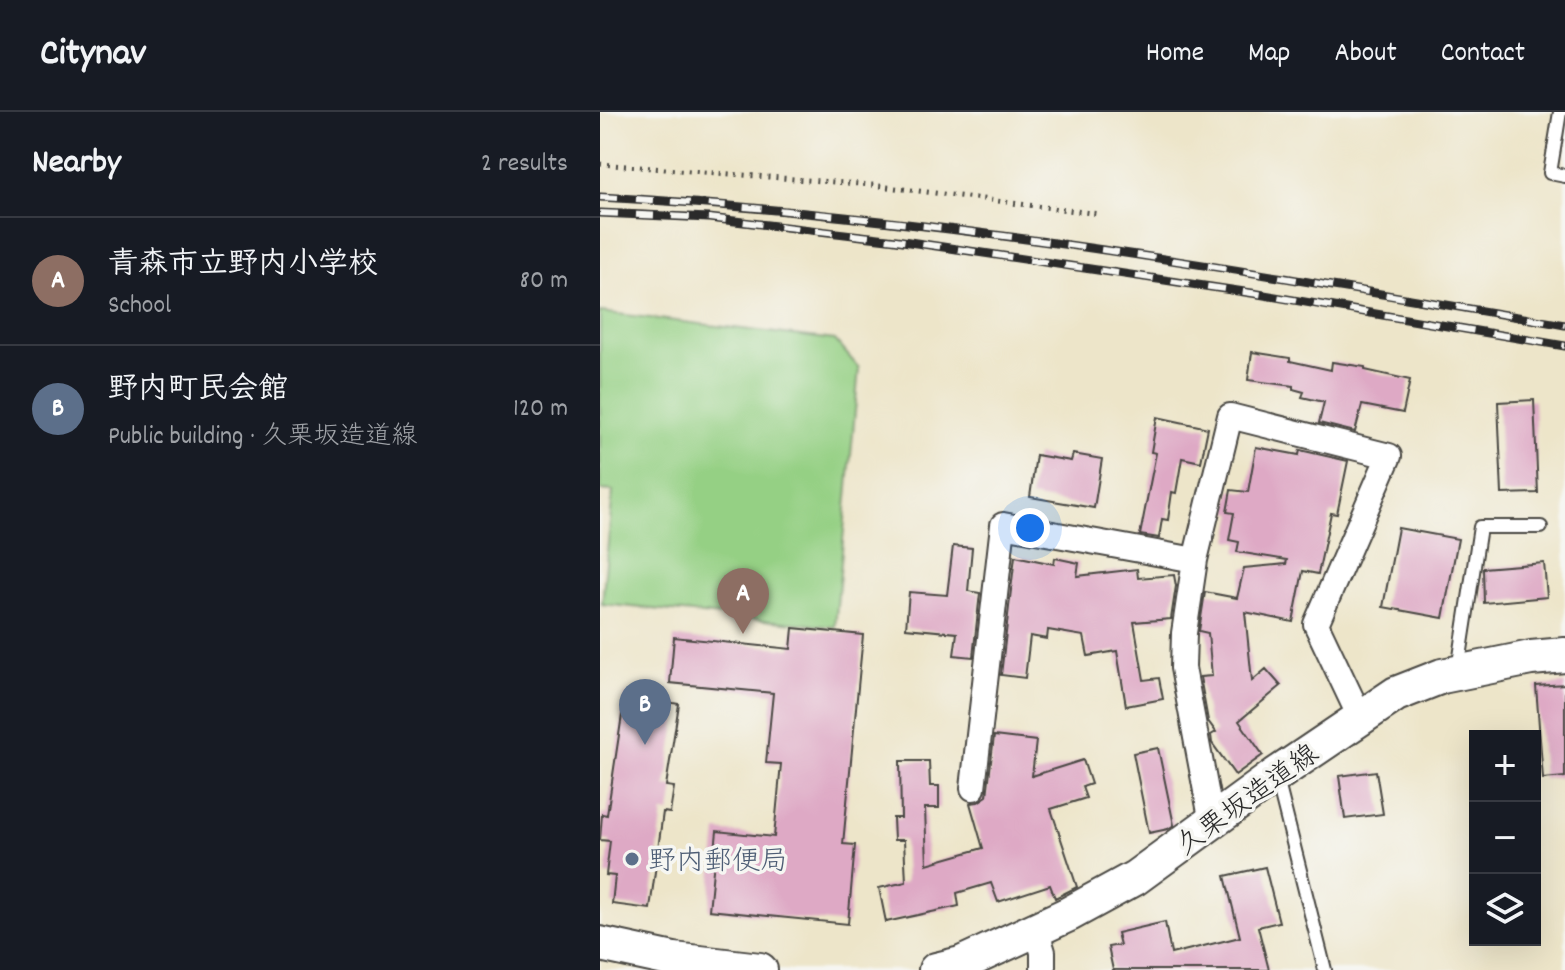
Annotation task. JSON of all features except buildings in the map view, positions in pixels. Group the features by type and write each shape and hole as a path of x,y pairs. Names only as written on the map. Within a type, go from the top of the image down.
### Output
{"main road":[{"name":"久栗坂造道線","path":"936,970 961,964 1135,878 1276,775 1396,694 1442,676 1531,658 1565,655"},
{"path":"600,944 674,960 760,970"}],"street":[{"path":"1212,823 1183,668 1184,633 1195,560 1230,416 1389,456 1316,624 1360,717"},
{"path":"973,788 1003,525 1195,560"},
{"path":"1036,929 1043,952 1043,970"}],"lane":[{"path":"1560,112 1550,173 1565,176"},
{"path":"1458,673 1480,527 1541,527"},
{"path":"1276,775 1325,970"}],"path":[{"path":"600,164 872,185 1099,214"}],"green space":[{"path":"600,312 835,340 859,368 835,627 602,604 613,491 600,490"}],"railway":[{"path":"600,197 842,217 1084,247 1565,325"},
{"path":"600,213 709,218 896,240 1258,294 1565,346"}],"place":[{"name":"青森市立野内小学校","path":"743,634"},
{"name":"野内町民会館","path":"645,745"},
{"name":"野内郵便局","path":"632,859"}]}
